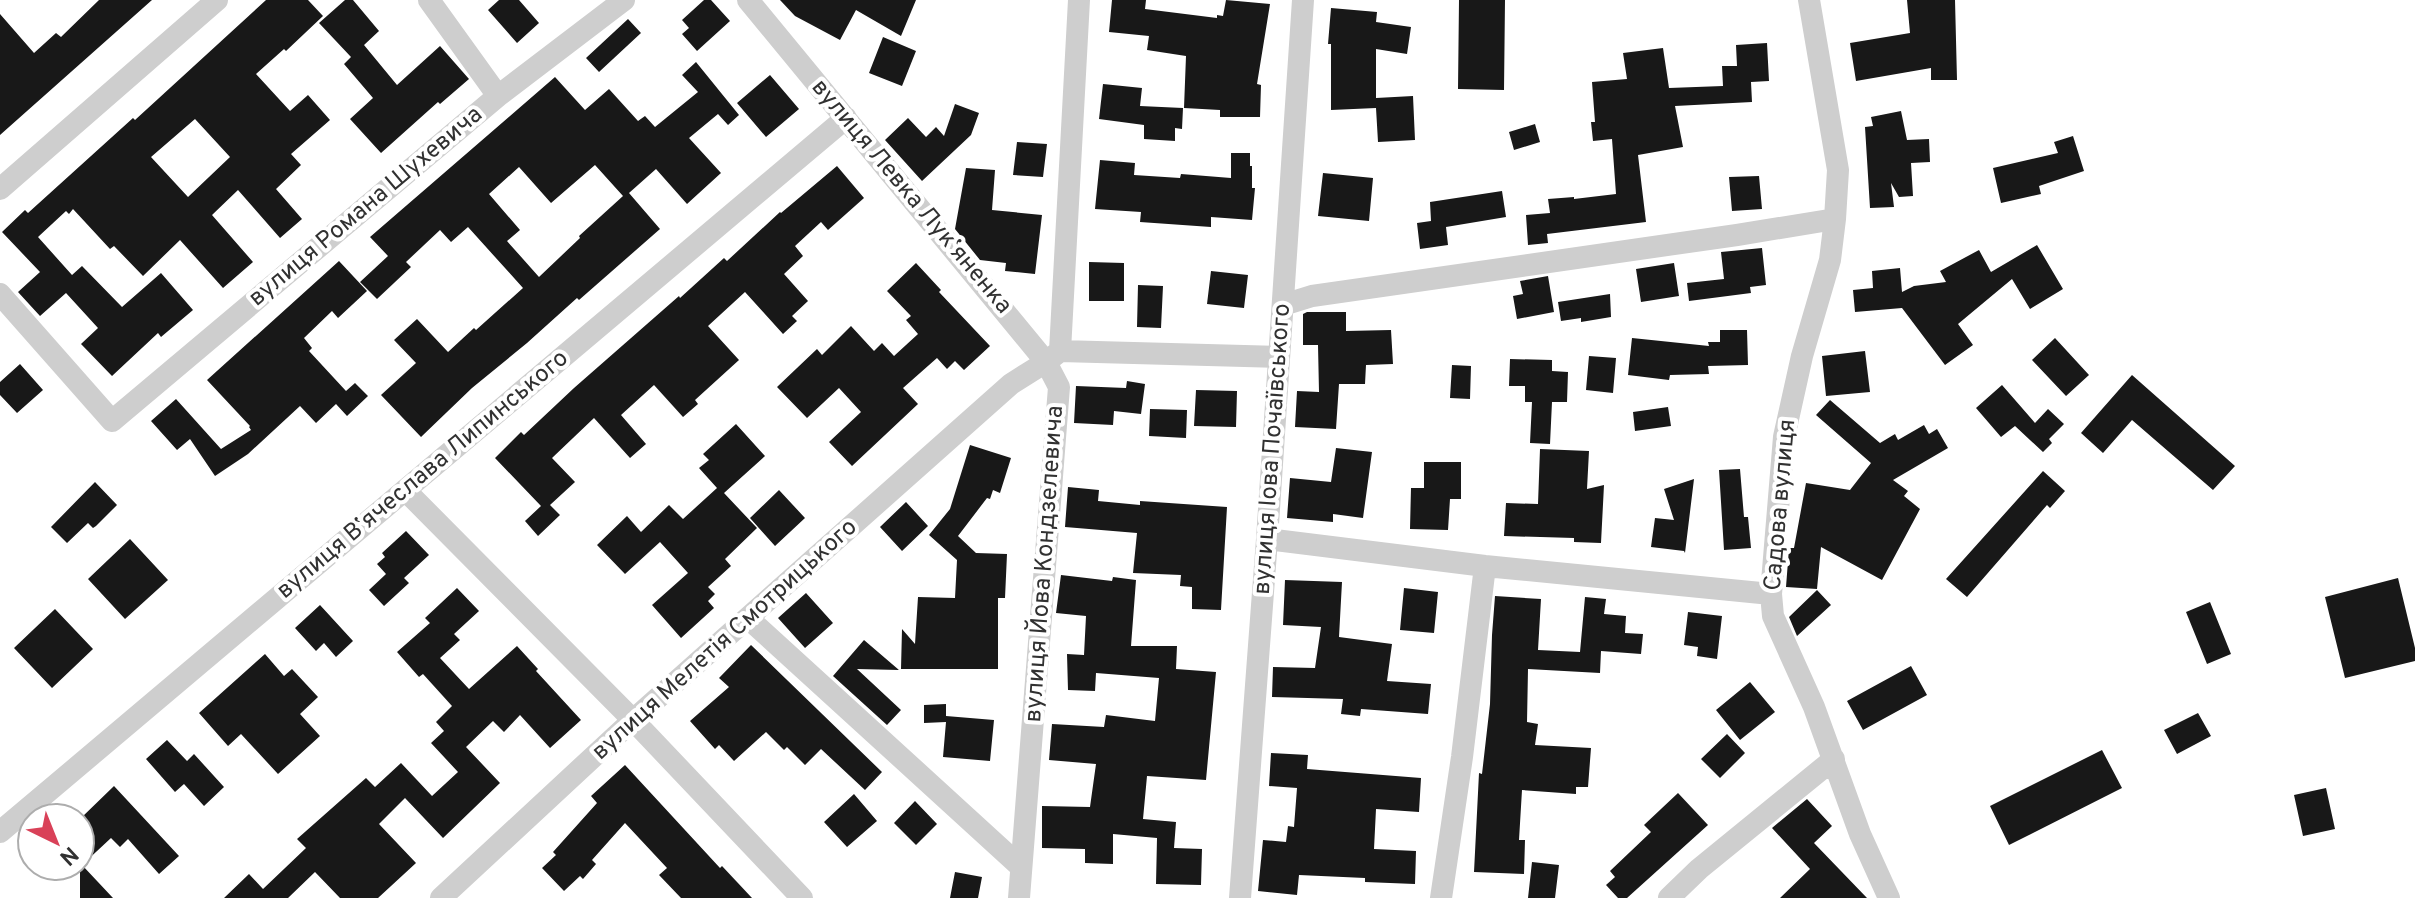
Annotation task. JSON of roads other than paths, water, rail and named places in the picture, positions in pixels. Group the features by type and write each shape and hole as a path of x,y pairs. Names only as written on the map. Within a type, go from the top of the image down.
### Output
{"street":[{"path":"0,189 217,0"},
{"path":"429,0 498,96"},
{"name":"вулиця Романа Шухевича","path":"0,294 111,421 114,420 498,96 624,0"},
{"name":"вулиця Левка Лукʼяненка","path":"748,0 1053,356"},
{"name":"вулиця Йова Кондзелевича","path":"1019,898 1059,387 1053,356 1079,0"},
{"name":"вулиця Іова Почаївського","path":"1240,898 1303,0"},
{"name":"Садова вулиця","path":"1809,0 1838,170 1835,219 1830,260 1802,356 1784,437 1771,594 1773,616 1814,707 1860,834 1889,898"},
{"name":"вулиця Вʼячеслава Липинського","path":"0,832 846,118"},
{"path":"1283,305 1312,296 1835,219"},
{"path":"1053,356 1279,357"},
{"name":"вулиця Мелетія Смотрицького","path":"441,898 633,720 1011,384 1053,356"},
{"path":"405,490 633,720 802,898"},
{"path":"1267,539 1485,566 1771,594"},
{"path":"1441,898 1485,566"},
{"path":"748,618 1021,867"},
{"path":"1669,898 1699,869 1834,759"}]}
